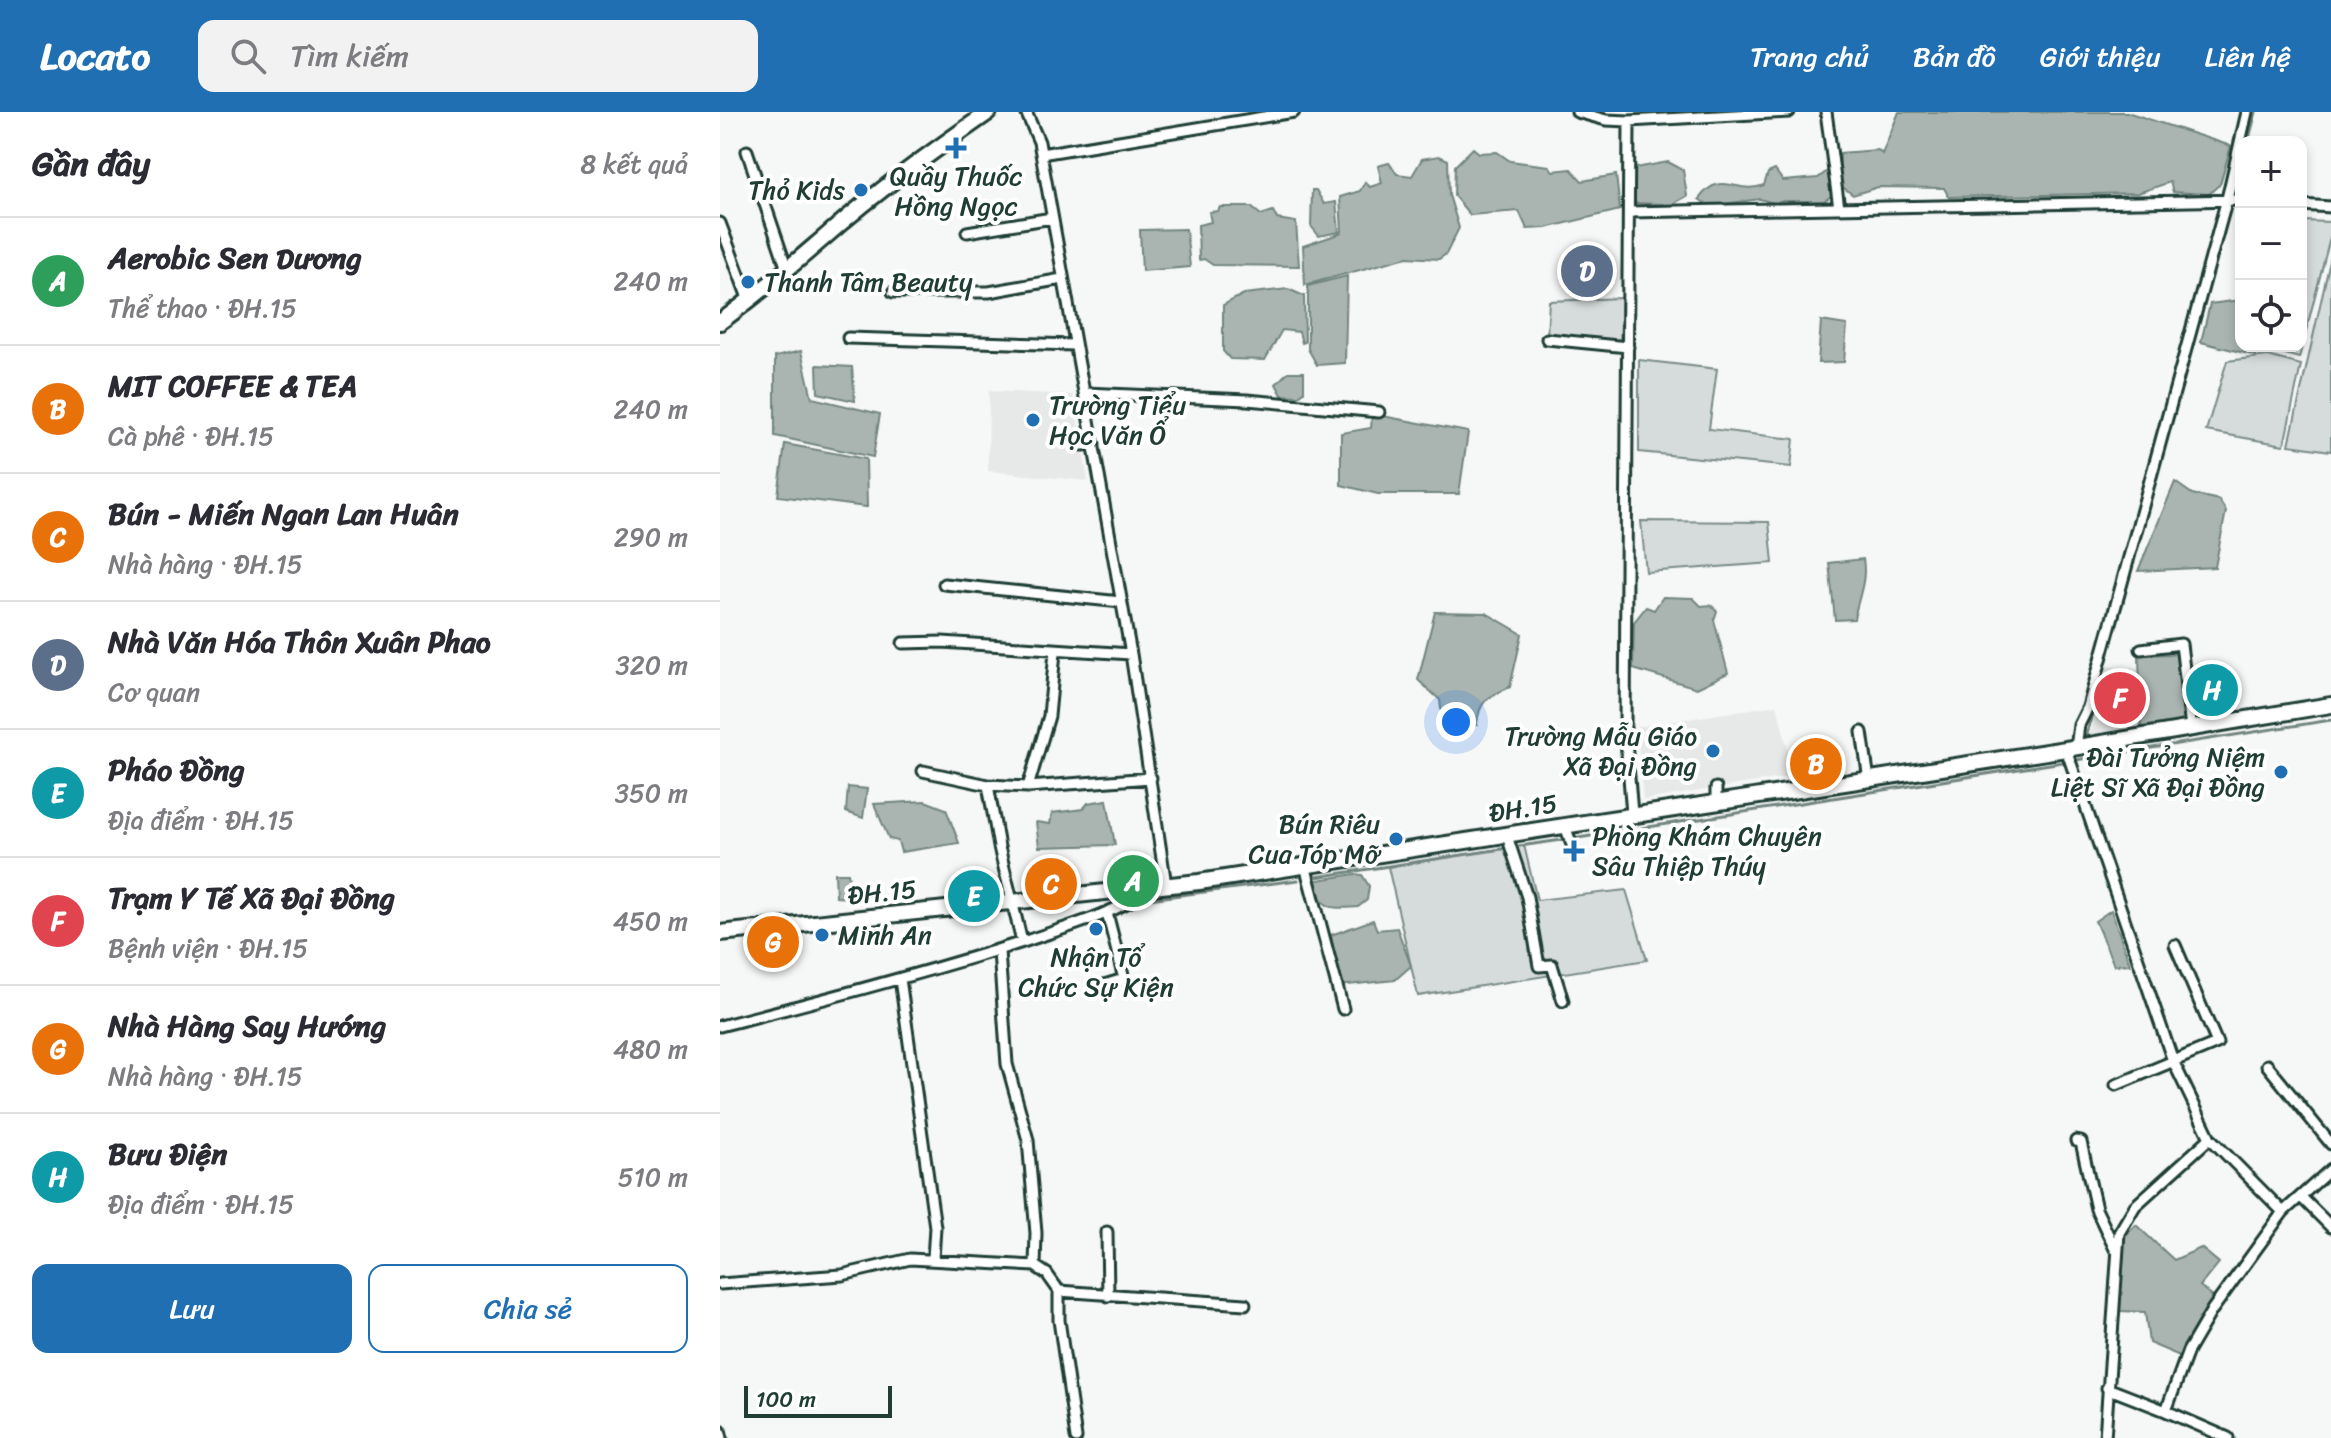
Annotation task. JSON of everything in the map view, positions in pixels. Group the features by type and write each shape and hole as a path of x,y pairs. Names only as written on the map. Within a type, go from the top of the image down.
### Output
{"main road":[{"path":"720,322 788,272 878,194 989,112"},
{"name":"ĐH.15","path":"720,933 1159,886 1507,836 1716,796 1869,780 2071,748 2123,735 2191,728 2216,720 2331,705"}],"street":[{"path":"720,1026 999,951 1107,913 1159,886 1151,778 1131,654 1041,154 1026,112"},
{"path":"1041,154 1234,116 1294,112"},
{"path":"1581,112 1606,120 1629,121 1663,116 1789,112"},
{"path":"1826,112 1839,208"},
{"path":"2247,112 2227,199 2088,707 2071,748 2173,1061 2210,1138 2283,1212"},
{"path":"1629,121 1625,728 1632,814"},
{"path":"747,151 788,272"},
{"path":"1629,212 2235,200"},
{"path":"2307,205 2331,207"},
{"path":"967,232 1052,218"},
{"path":"720,223 749,301"},
{"path":"893,292 989,292 1062,279"},
{"path":"848,338 1074,345"},
{"path":"1547,339 1628,347"},
{"path":"1085,393 1247,400 1379,412"},
{"path":"1082,445 1094,444"},
{"path":"944,584 1121,602"},
{"path":"903,643 942,642 1055,652 1131,654"},
{"path":"2141,649 2181,644 2191,728"},
{"path":"1028,787 1049,716 1055,652"},
{"path":"1862,732 1869,780"},
{"path":"923,771 988,785 1028,787 1151,778"},
{"path":"988,785 1022,942"},
{"path":"1565,826 1572,845"},
{"path":"1507,836 1527,897 1539,966 1552,965 1563,1001"},
{"path":"1305,865 1343,1009"},
{"path":"1104,985 1124,979 1107,913"},
{"path":"2116,1085 2217,1043 2175,945"},
{"path":"999,951 1007,1064 1028,1140 1036,1233 1035,1266"},
{"path":"900,979 916,1072 929,1207 935,1227 933,1259"},
{"path":"2267,1065 2331,1144"},
{"path":"2105,1438 2115,1249 2119,1233 2135,1206 2210,1138"},
{"path":"2076,1141 2081,1142 2096,1209 2115,1249"},
{"path":"2166,1411 2188,1351 2203,1325 2283,1212 2331,1169"},
{"path":"2302,1198 2331,1227"},
{"path":"1107,1232 1108,1296"},
{"path":"720,1284 829,1276 910,1259 1035,1266 1047,1274 1059,1291 1059,1320 1076,1438"},
{"path":"1059,1291 1245,1304"},
{"path":"2107,1388 2228,1438"},
{"path":"720,1430 722,1438"}],"shaded area":[{"path":"1899,112 2127,112 2231,146 2220,184 2209,194 2173,192 2170,182 2138,193 1949,197 1944,188 1878,187 1853,195 1840,185 1840,153 1878,150 1882,154"},
{"path":"1473,148 1479,153 1497,152 1510,161 1549,166 1553,171 1571,169 1582,181 1616,175 1620,210 1546,228 1527,229 1519,211 1470,215 1454,196 1455,166"},
{"path":"1439,156 1448,160 1449,195 1459,228 1446,254 1439,259 1407,257 1305,285 1303,246 1342,233 1340,197 1360,191 1365,182 1370,187 1382,183 1378,166 1389,163 1397,174 1412,176 1422,159"},
{"path":"1668,162 1683,170 1687,196 1666,208 1663,204 1634,203 1635,168"},
{"path":"1830,169 1831,196 1824,201 1779,201 1777,204 1760,199 1709,206 1699,199 1715,185 1764,185 1768,173 1775,170 1783,181 1818,178"},
{"path":"1312,190 1316,190 1324,204 1336,202 1339,232 1319,236 1311,226"},
{"path":"1220,207 1251,207 1261,215 1273,211 1277,219 1296,222 1299,266 1213,265 1204,259 1199,260 1198,225 1211,222 1209,212 1218,211"},
{"path":"2307,221 2331,222 2331,234 2307,327"},
{"path":"1186,229 1190,267 1142,271 1140,230"},
{"path":"2331,256 2331,451 2289,445"},
{"path":"1347,276 1345,363 1317,365 1308,349 1308,286"},
{"path":"1288,289 1304,296 1305,342 1302,343 1299,332 1282,330 1265,360 1230,359 1223,351 1223,305 1244,294"},
{"path":"1622,298 1620,345 1547,336 1549,301"},
{"path":"2235,301 2235,351 2201,342 2210,304"},
{"path":"1821,321 1847,325 1844,362 1818,363"},
{"path":"801,351 812,398 880,414 873,457 775,436 775,357"},
{"path":"2278,352 2301,352 2299,358"},
{"path":"2268,356 2301,365 2284,445 2206,431 2227,361"},
{"path":"1639,360 1717,369 1709,429 1794,439 1791,467 1639,452"},
{"path":"817,365 852,367 855,401 818,393"},
{"path":"1288,372 1304,372 1304,392 1299,396 1282,395 1276,384"},
{"name":"Trường Tiểu Học Văn Ổ","path":"989,391 1073,395 1088,481 988,471"},
{"path":"1372,416 1468,432 1459,494 1378,494 1341,485 1341,433 1371,428"},
{"path":"785,444 866,459 867,507 778,496"},
{"path":"2175,482 2192,494 2219,500 2226,511 2215,567 2138,571"},
{"path":"1641,521 1769,522 1773,563 1646,572"},
{"path":"1863,559 1863,582 1854,619 1835,620 1829,563"},
{"path":"1663,597 1693,598 1701,606 1711,605 1717,611 1714,620 1728,673 1697,688 1633,669 1634,622 1646,607 1654,610"},
{"path":"1435,612 1486,613 1522,634 1510,687 1486,700 1477,725 1443,728 1440,700 1418,680"},
{"path":"2177,654 2186,723 2141,729 2139,655"},
{"path":"2107,666 2139,668 2141,729 2090,735"},
{"name":"Trường Mẫu Giáo Xã Đại Đồng","path":"1777,705 1794,776 1643,800 1637,727"},
{"path":"848,787 867,789 863,818 846,812"},
{"path":"1107,800 1115,845 1039,847 1036,822 1050,824 1052,813 1083,809 1088,803"},
{"path":"925,801 946,809 959,843 901,852 898,841 889,839 874,804"},
{"path":"1524,845 1537,900 1626,890 1647,960 1418,996 1388,867"},
{"path":"835,873 848,873 852,898 836,897"},
{"path":"1362,875 1369,886 1367,900 1358,907 1328,906 1320,898 1312,881"},
{"path":"2111,910 2130,964 2114,965 2095,921"},
{"path":"1373,920 1377,930 1397,928 1411,966 1395,980 1339,986 1331,935"},
{"path":"2136,1225 2174,1260 2201,1248 2219,1263 2200,1286 2215,1299 2182,1357 2149,1343 2145,1312 2120,1311 2124,1237"}],"waterway":[{"path":"2250,136 2256,112"},
{"path":"2167,434 2235,190"},
{"path":"2086,738 2106,657"},
{"path":"1578,838 2331,720"},
{"path":"1520,846 1562,840"},
{"path":"1316,877 1502,849"},
{"path":"1149,899 1298,880"}],"place":[{"name":"Quầy Thuốc Hồng Ngọc","path":"956,148"},
{"name":"Thỏ Kids","path":"861,190"},
{"name":"Nhà Văn Hóa Thôn Xuân Phao","path":"1587,271"},
{"name":"Thanh Tâm Beauty","path":"748,282"},
{"name":"Trường Tiểu Học Văn Ổ","path":"1033,420"},
{"name":"Bưu Điện","path":"2212,690"},
{"name":"Trạm Y Tế Xã Đại Đồng","path":"2120,698"},
{"name":"Trường Mẫu Giáo Xã Đại Đồng","path":"1713,751"},
{"name":"MIT COFFEE & TEA","path":"1816,764"},
{"name":"Đài Tưởng Niệm Liệt Sĩ Xã Đại Đồng","path":"2281,772"},
{"name":"Bún Riêu Cua Tóp Mỡ","path":"1396,839"},
{"name":"Phòng Khám Chuyên Sâu Thiệp Thúy","path":"1574,851"},
{"name":"Aerobic Sen Dương","path":"1133,881"},
{"name":"Bún - Miến Ngan Lan Huân","path":"1051,884"},
{"name":"Pháo Đồng","path":"974,896"},
{"name":"Nhận Tổ Chức Sự Kiện","path":"1096,929"},
{"name":"Minh An","path":"822,935"},
{"name":"Nhà Hàng Say Hướng","path":"773,942"}]}
